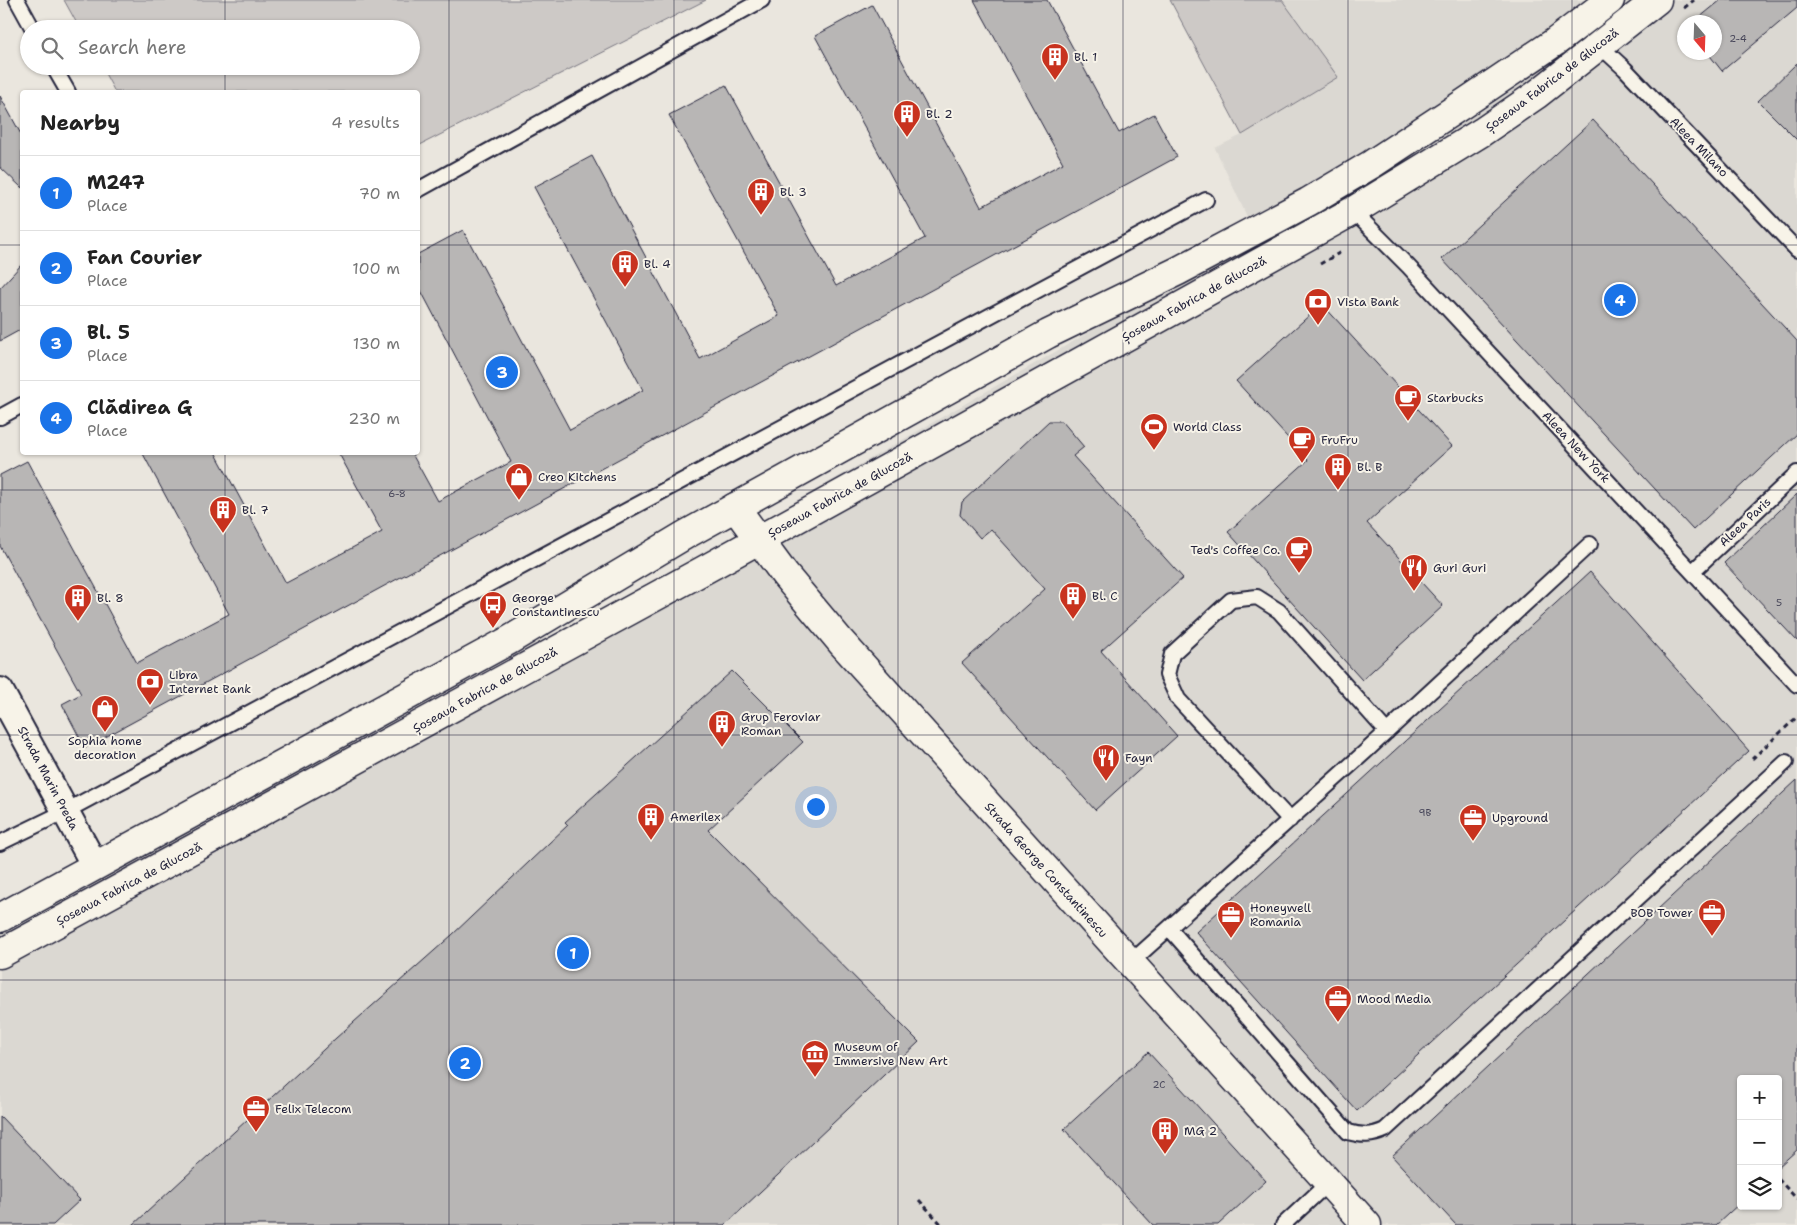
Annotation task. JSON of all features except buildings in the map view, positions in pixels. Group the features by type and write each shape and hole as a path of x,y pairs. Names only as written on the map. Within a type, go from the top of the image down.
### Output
{"main road":[{"path":"0,918 508,641 735,507 1048,334 1178,271 1308,202 1372,164 1464,104 1555,42 1610,0"},
{"name":"Șoseaua Fabrica de Glucoză","path":"0,954 759,540 1353,211 1482,132 1536,95 1657,0"},
{"name":"Strada George Constantinescu","path":"735,507 801,594 841,642 1367,1225"}],"street":[{"name":"Strada Marin Preda","path":"0,691 96,866"}],"lane":[{"path":"17,0 28,20"},
{"path":"420,189 762,0"},
{"name":"Aleea Milano","path":"1600,46 1797,250"},
{"path":"58,75 67,90"},
{"path":"0,843 66,811 1206,200"},
{"name":"Aleea New York","path":"1353,211 1402,259 1797,685"},
{"path":"0,417 20,406"},
{"name":"Aleea Paris","path":"1692,572 1797,473"},
{"path":"1130,963 1387,732 1590,544"},
{"path":"1290,820 1178,699 1167,675 1172,654 1231,600 1257,597 1279,611 1387,732"},
{"path":"1169,928 1348,1132 1363,1135 1377,1134 1386,1130 1786,762"},
{"path":"1283,1225 1328,1183"}],"path":[{"path":"1752,758 1797,717"},
{"path":"1782,1183 1797,1199"},
{"path":"919,1200 942,1225"}],"shaded area":[{"path":"64,0 706,0 420,145 420,90 114,90 106,75 420,75 420,20 75,20"},
{"path":"1170,0 1282,0 1338,77 1242,135"},
{"path":"1282,0 1797,0 1797,1225 0,1225 0,939 788,506 1256,236 1215,148 1242,135 1338,77"}],"place":[{"name":"Bl. 1","path":"1055,81"},
{"name":"Bl. 2","path":"907,138"},
{"name":"Bl. 3","path":"761,216"},
{"name":"Bl. 4","path":"625,288"},
{"name":"Clădirea G","path":"1620,300"},
{"name":"Vista Bank","path":"1318,326"},
{"name":"Bl. 5","path":"502,372"},
{"name":"Starbucks","path":"1408,422"},
{"name":"World Class","path":"1154,451"},
{"name":"FruFru","path":"1302,464"},
{"name":"Bl. B","path":"1338,491"},
{"name":"Creo Kitchens","path":"519,501"},
{"name":"Bl. 7","path":"223,534"},
{"name":"Ted's Coffee Co.","path":"1299,574"},
{"name":"Guri Guri","path":"1414,592"},
{"name":"Bl. C","path":"1073,620"},
{"name":"Bl. 8","path":"78,622"},
{"name":"George Constantinescu","path":"493,629"},
{"name":"Libra Internet Bank","path":"150,706"},
{"name":"Sophia home decoration","path":"105,733"},
{"name":"Grup Feroviar Roman","path":"722,748"},
{"name":"Fayn","path":"1106,782"},
{"name":"Amerilex","path":"651,841"},
{"name":"Upground","path":"1473,842"},
{"name":"BOB Tower","path":"1712,937"},
{"name":"Honeywell Romania","path":"1231,939"},
{"name":"M247","path":"573,953"},
{"name":"Mood Media","path":"1338,1023"},
{"name":"Fan Courier","path":"465,1063"},
{"name":"Museum of Immersive New Art","path":"815,1078"},
{"name":"Felix Telecom","path":"256,1133"},
{"name":"MG 2","path":"1165,1155"}]}
